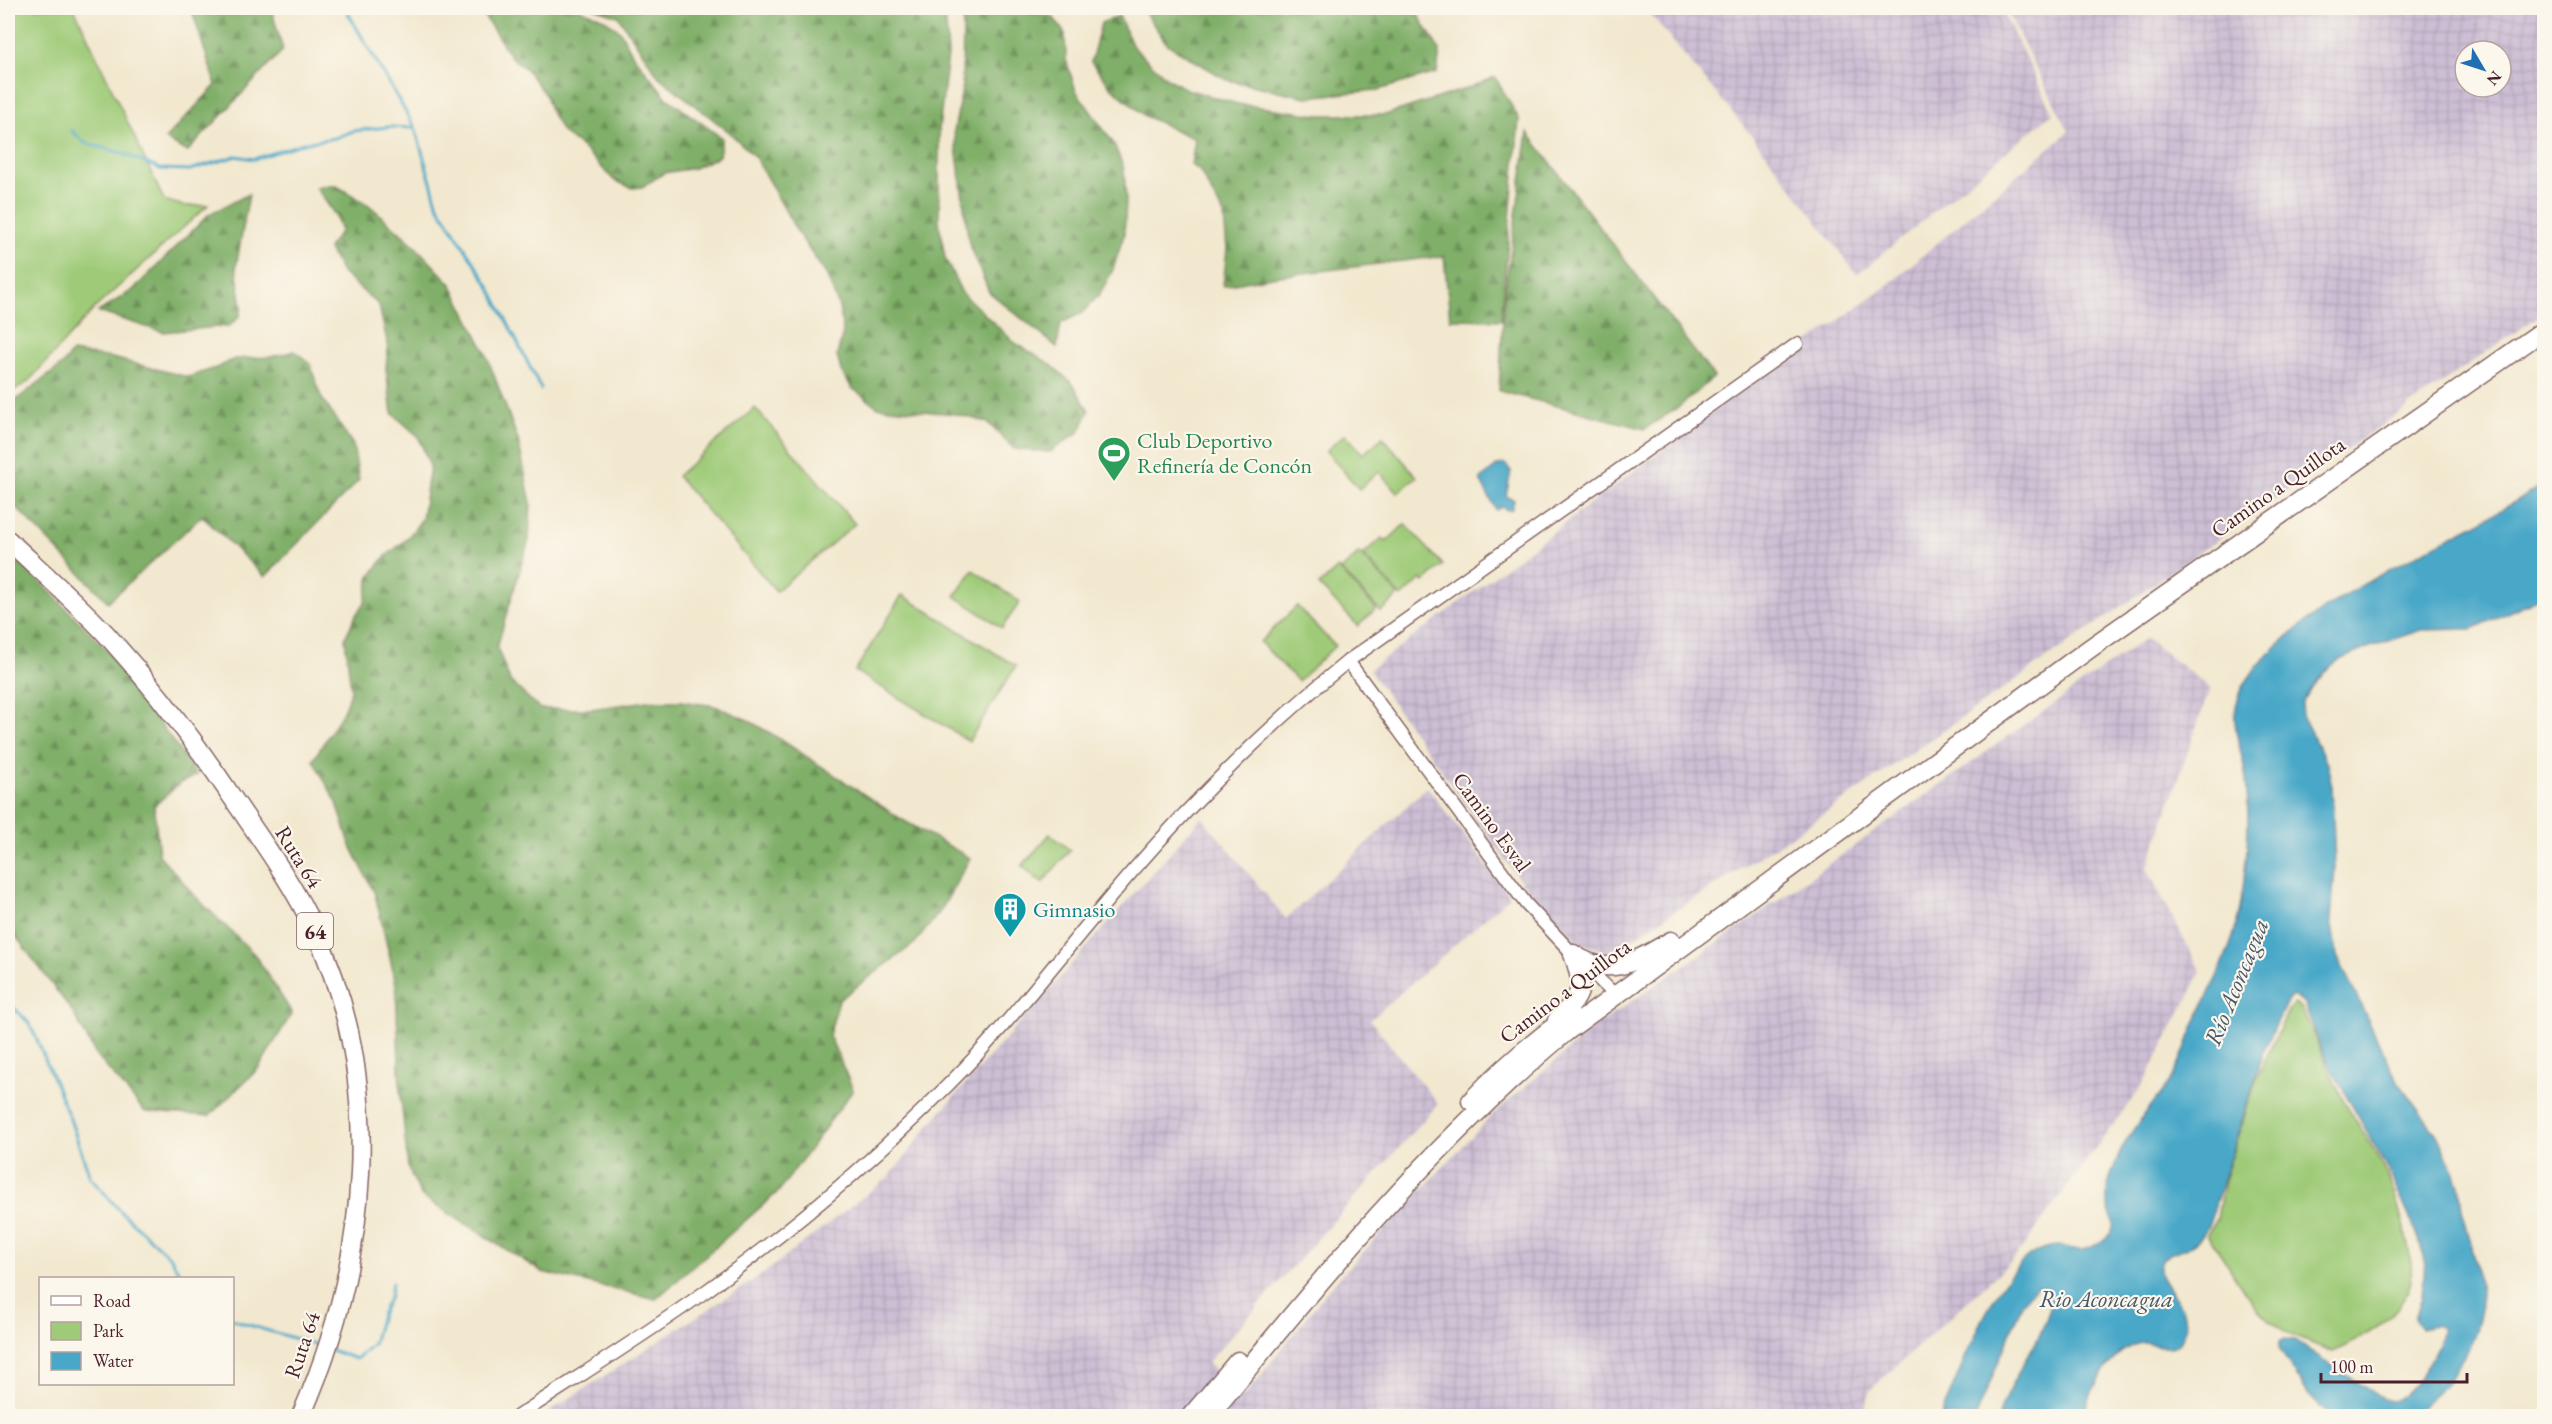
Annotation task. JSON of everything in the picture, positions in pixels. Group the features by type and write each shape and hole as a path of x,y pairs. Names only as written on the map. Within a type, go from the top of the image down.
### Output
{"main road":[{"name":"Camino a Quillota","path":"1191,1416 1426,1148 1495,1077 1544,1034 1612,991 2041,684 2544,330"},
{"name":"Ruta 64","path":"8,540 98,626 171,711 226,787 285,877 314,928 333,977 345,1014 356,1077 360,1136 359,1201 342,1301 323,1362 301,1416"},
{"name":"Camino a Quillota","path":"1209,1416 1307,1297 1461,1129 1534,1058 1671,941 1978,725 2041,684"},
{"path":"1573,954 1596,966 1618,967 1633,962 1671,941"},
{"path":"1544,1034 1573,1004 1581,990 1581,975 1573,954"}],"street":[{"path":"518,1416 699,1296 754,1256 840,1185 897,1134 988,1043 1130,875 1189,810 1254,743 1347,661 1797,344"},
{"name":"Camino Esval","path":"1347,661 1526,904 1612,991"}],"shaded area":[{"path":"1645,8 2001,8 2053,113 1857,275 1757,142"},
{"path":"2005,8 2544,8 2544,312 1802,829 1627,942 1607,952 1580,943 1533,898 1369,670 1734,396 1888,285 2069,131"},
{"path":"2146,638 2210,688 2147,869 2201,972 2144,1083 2014,1259 1870,1390 1862,1416 542,1416 760,1276 889,1177 935,1118 1202,817 1286,919 1427,787 1510,896 1370,1020 1438,1104 1207,1363 1243,1398 1331,1286 1491,1116 1597,1025 1759,914"}],"green space":[{"path":"8,8 74,8 164,200 184,206 208,205 95,308 28,382 8,394"},
{"path":"191,8 271,8 283,50 187,152 165,139 216,85"},
{"path":"479,8 578,8 604,19 620,31 633,55 667,98 722,138 719,156 694,168 664,173 642,187 632,188 614,180 583,148 562,132 550,110 546,96 527,70 511,57"},
{"path":"594,8 945,8 948,55 939,129 939,224 945,258 962,293 1015,343 1049,363 1073,384 1089,411 1079,432 1050,452 1014,449 987,422 955,414 878,407 852,388 841,371 837,356 843,332 839,307 826,274 798,233 755,157 729,132 659,77 618,16"},
{"path":"991,8 1010,8 1053,17 1065,34 1066,60 1076,91 1114,144 1124,169 1126,201 1124,235 1112,272 1099,295 1082,313 1061,323 1057,347 989,292 969,243 954,131 962,90 963,20"},
{"path":"1142,8 1414,8 1440,51 1437,73 1378,90 1306,97 1227,80 1167,44"},
{"path":"1119,16 1133,47 1168,79 1186,89 1238,104 1318,115 1385,115 1495,77 1519,119 1501,320 1450,319 1444,256 1271,277 1223,286 1227,249 1224,215 1199,170 1191,165 1195,139 1145,116 1111,87 1091,62 1101,23"},
{"path":"1528,133 1714,377 1680,406 1645,429 1499,391 1504,298"},
{"path":"335,185 369,205 413,244 451,284 485,351 518,440 531,503 529,539 497,647 510,681 540,709 591,709 648,701 681,701 715,706 748,720 901,819 970,858 941,910 915,943 839,1000 829,1035 853,1090 779,1191 656,1299 542,1272 421,1196 408,1167 400,1089 396,984 375,894 350,844 337,803 313,760 342,714 351,690 345,638 365,602 370,576 385,557 407,539 422,519 430,466 418,436 392,413 386,369 388,346 379,305 343,274 328,248 341,231 335,215 316,187"},
{"path":"249,194 236,267 242,307 239,317 229,326 163,332 98,312 133,290 209,214"},
{"path":"295,351 310,364 321,397 353,445 359,480 265,577 202,516 108,602 8,499 8,406 63,364 72,352 112,358 188,377 219,367 234,359 270,357"},
{"path":"755,408 855,524 776,591 677,476"},
{"path":"1345,434 1363,454 1383,437 1417,477 1398,493 1379,472 1359,489 1326,451"},
{"path":"1405,524 1443,565 1424,582 1421,579 1402,597 1363,555 1382,538 1386,542"},
{"path":"8,549 107,650 197,775 180,783 154,806 159,855 198,899 255,955 292,1013 258,1069 209,1116 145,1112 96,1055 72,1011 8,926"},
{"path":"1359,553 1399,595 1381,612 1341,570"},
{"path":"1338,568 1376,609 1358,626 1319,585"},
{"path":"973,570 1020,602 1002,628 955,596"},
{"path":"902,595 1016,666 969,741 855,671"},
{"path":"1297,606 1335,646 1298,681 1260,642"},
{"path":"1050,834 1070,850 1042,883 1022,866"},
{"path":"2294,1004 2301,1008 2346,1104 2383,1166 2398,1207 2410,1260 2410,1285 2397,1309 2368,1334 2333,1352 2292,1335 2260,1312 2207,1234 2217,1218 2224,1181 2256,1080 2289,1009"}],"water":[{"path":"1505,464 1511,471 1506,496 1514,500 1512,509 1501,507 1496,510 1480,480 1498,465"},
{"name":"Rio Aconcagua","path":"2544,484 2544,596 2472,629 2421,630 2339,660 2325,671 2302,702 2302,715 2327,764 2332,786 2335,869 2331,919 2337,956 2397,1080 2437,1135 2459,1185 2462,1209 2476,1263 2482,1305 2476,1332 2465,1356 2443,1387 2411,1416 2329,1416 2308,1394 2279,1348 2283,1339 2294,1340 2381,1398 2391,1401 2399,1398 2416,1382 2432,1358 2442,1328 2435,1325 2421,1328 2415,1318 2422,1297 2425,1261 2419,1239 2388,1169 2323,1054 2304,1003 2293,996 2288,999 2265,1048 2209,1224 2197,1241 2187,1248 2168,1255 2161,1262 2161,1275 2178,1302 2186,1322 2185,1332 2179,1343 2171,1348 2141,1343 2121,1353 2097,1383 2084,1416 1999,1416 2011,1386 2047,1318 2051,1303 2050,1290 2037,1286 2023,1302 1976,1416 1941,1416 1978,1330 2002,1286 2015,1268 2029,1256 2043,1249 2058,1246 2076,1250 2086,1249 2103,1240 2112,1231 2113,1220 2107,1196 2114,1166 2131,1133 2177,1068 2224,962 2239,915 2245,868 2248,808 2244,766 2235,718 2240,693 2248,679 2267,656 2319,612 2381,574 2489,517"}],"waterway":[{"path":"345,8 415,128 438,206 489,286 541,389"},
{"path":"71,130 85,143 122,153 160,169 190,170 236,156 254,159 304,143 335,138 353,131 388,127 415,128"},
{"path":"8,946 11,958 8,982"},
{"path":"8,1002 29,1023 38,1042 70,1119 90,1177 122,1213 171,1258 181,1277"},
{"path":"331,1350 356,1359 373,1344 381,1315 390,1297 392,1283"},
{"path":"234,1320 319,1346"}],"place":[{"name":"Club Deportivo Refinería de Concón","path":"1114,482"},
{"name":"Gimnasio","path":"1010,938"}],"water label":[{"name":"Río Aconcagua","path":"2236,982"}]}
